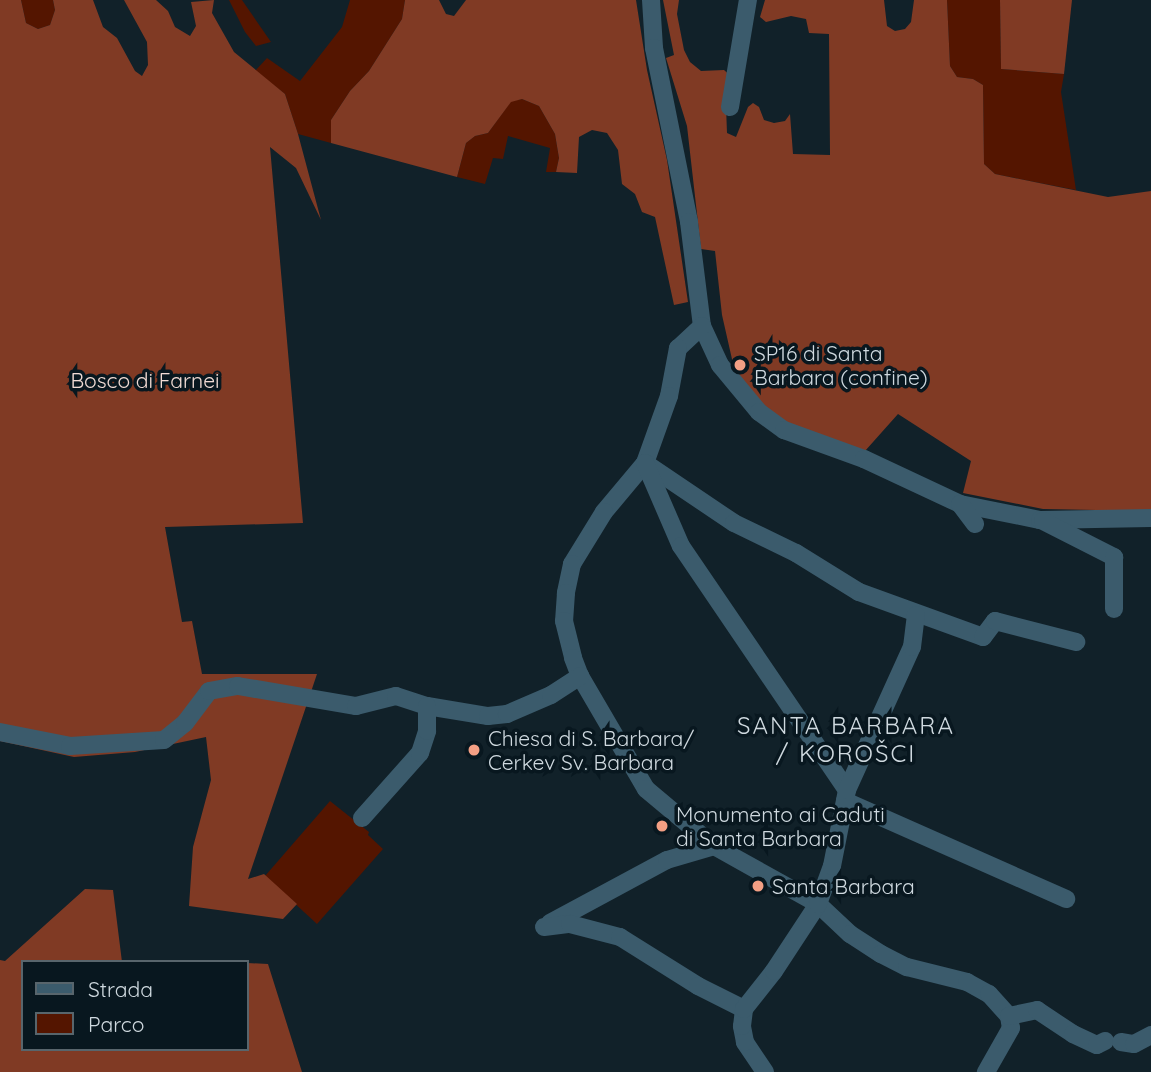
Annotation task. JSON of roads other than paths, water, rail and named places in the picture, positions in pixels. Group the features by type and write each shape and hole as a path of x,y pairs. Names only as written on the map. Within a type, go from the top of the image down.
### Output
{"street":[{"path":"651,0 654,48 689,222 702,326 720,365 742,395 759,412 784,430 864,459 960,504 1040,520 1151,518"},
{"path":"730,107 748,0"},
{"path":"702,326 678,348 668,396 645,463 604,512 572,564 566,593 565,621 580,676 646,789 714,846 818,904 850,934 881,954 907,967 967,982 989,994 1009,1016 1011,1028 1005,1043 986,1072"},
{"path":"645,463 734,523 796,553 859,592 916,615 983,637 995,621 1076,642"},
{"path":"645,463 681,546 846,796 1066,900"},
{"path":"960,504 975,524"},
{"path":"1040,520 1114,557 1114,609"},
{"path":"765,1072 746,1042 742,1026 744,1009 774,971 818,904 832,866 846,796 912,647 916,615"},
{"path":"0,732 70,746 164,740 185,723 209,691 238,686 356,706 396,696 427,706 488,716 507,714 551,695 580,676"},
{"path":"362,818 420,753 427,731 427,706"},
{"path":"714,846 654,866 544,927 570,924 620,937 698,986 744,1009"},
{"path":"1009,1016 1037,1010 1073,1034 1097,1045 1113,1042 1134,1044 1151,1035"}],"place":[{"name":"SP16 di Santa Barbara (confine)","path":"740,365"},
{"name":"Chiesa di S. Barbara/ Cerkev Sv. Barbara","path":"474,750"},
{"name":"Monumento ai Caduti di Santa Barbara","path":"662,826"},
{"name":"Santa Barbara","path":"758,886"}],"district":[{"name":"SANTA BARBARA / KOROŠCI","path":"846,740"}],"park label":[{"name":"Bosco di Farnei","path":"145,380"}]}
